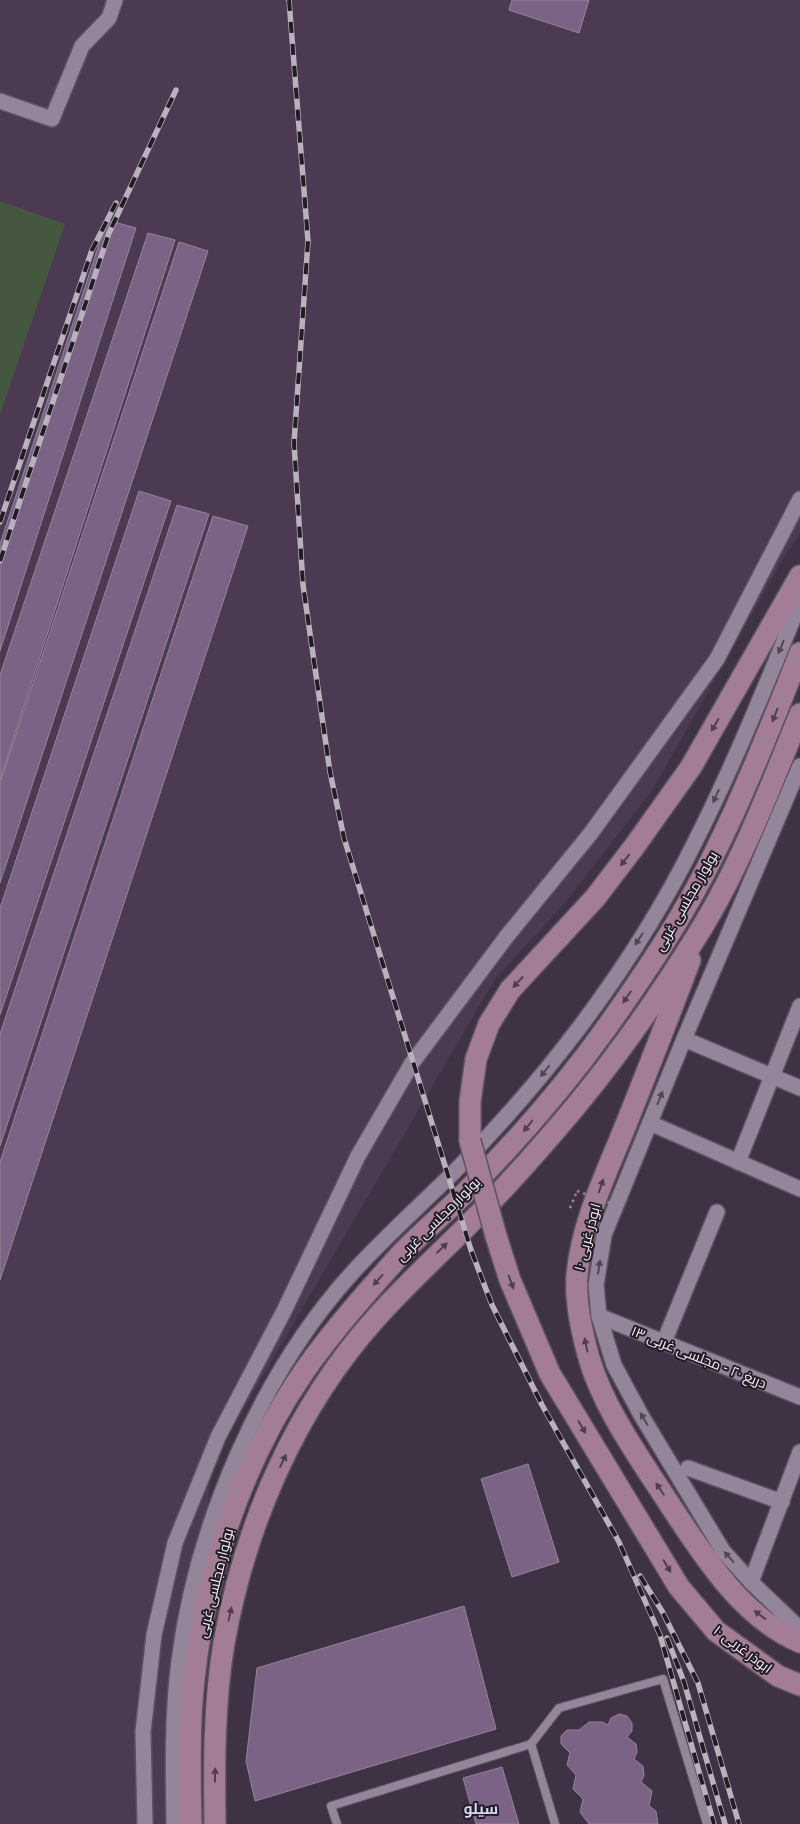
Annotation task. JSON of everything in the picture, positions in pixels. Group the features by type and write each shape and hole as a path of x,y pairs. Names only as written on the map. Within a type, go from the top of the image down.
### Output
{"main road":[{"name":"ابوذر غربی ۱۰","path":"800,576 691,767 595,898 510,990 489,1024 476,1059 470,1102 470,1141 496,1236 510,1280 550,1374 679,1587 716,1631 778,1676 800,1685"},
{"path":"784,692 800,638"},
{"name":"بولوار مجلسی غربی","path":"191,1824 192,1702 200,1639 217,1560 241,1488 272,1423 305,1370 358,1303 404,1252 522,1134 606,1029 668,936 714,855 800,653"},
{"name":"بولوار مجلسی غربی","path":"216,1824 217,1704 224,1645 240,1568 265,1498 295,1436 326,1385 374,1320 440,1250 476,1217 576,1105 626,1039 704,924 750,834 800,714"},
{"name":"ابوذر غربی ۱۰","path":"704,924 602,1183 585,1237 577,1277 580,1317 590,1359 608,1404 643,1463 704,1556 743,1603 790,1638 800,1642"}],"street":[{"path":"0,101 52,119 82,46 109,18 115,0"},
{"path":"145,1824 143,1732 154,1635 175,1543 218,1437 284,1311 358,1156 412,1063 507,936 590,833 717,659 800,500"},
{"path":"174,1824 174,1713 179,1659 191,1594 222,1494 251,1425 286,1364 317,1318 351,1274 502,1122 579,1028 618,971 654,915 695,843 800,602"},
{"path":"799,769 684,1039 604,1235 596,1285 599,1316 614,1365 641,1415 723,1551 751,1582 800,1630"},
{"path":"738,1162 800,1006"},
{"path":"684,1039 800,1088"},
{"path":"650,1123 800,1189"},
{"path":"664,1342 717,1212"},
{"name":"دریغ ۲۰ - مجلسی غربی ۱۳","path":"599,1316 800,1397"},
{"path":"751,1582 800,1452"},
{"path":"688,1468 782,1502"}],"lane":[{"path":"337,1824 331,1806 531,1744 558,1708 663,1679 707,1824"},
{"path":"531,1744 555,1824"}],"path":[{"path":"570,1208 577,1190 610,1203"}],"shaded area":[{"path":"0,0 800,0 800,534 783,559 652,791 564,904 495,979 211,1465 184,1824 0,1824"}],"green space":[{"path":"0,201 65,224 0,415"}],"building":[{"path":"512,0 589,0 579,33 509,10"},
{"path":"107,220 136,228 0,651 0,544"},
{"path":"148,233 175,240 0,780 0,675"},
{"path":"179,242 208,251 0,883 0,783"},
{"path":"139,491 171,501 0,1015 0,908"},
{"path":"177,505 209,514 0,1146 0,1034"},
{"path":"213,516 248,526 0,1280 0,1162"},
{"path":"528,1464 559,1562 512,1577 481,1479"},
{"path":"464,1606 496,1729 255,1801 246,1761 257,1668"},
{"path":"619,1714 627,1716 632,1723 632,1731 627,1737 636,1744 637,1752 634,1759 643,1766 644,1775 641,1782 652,1791 649,1806 656,1811 658,1824 589,1824 580,1812 583,1799 573,1789 576,1775 567,1765 570,1753 561,1744 561,1736 567,1730 579,1730 589,1722 602,1722 608,1725 611,1718"},
{"path":"502,1767 519,1824 476,1824 463,1778"}],"railway":[{"path":"289,0 308,241 294,443 303,585 330,772 344,838 471,1250 492,1305 542,1405 619,1542 660,1635 714,1824"},
{"path":"0,561 109,233 176,90"},
{"path":"0,522 92,250 116,203"},
{"path":"640,1576 662,1611 698,1683 739,1824"},
{"path":"667,1638 684,1682 725,1824"}],"district":[{"name":"سیلو","path":"481,1809"}]}
